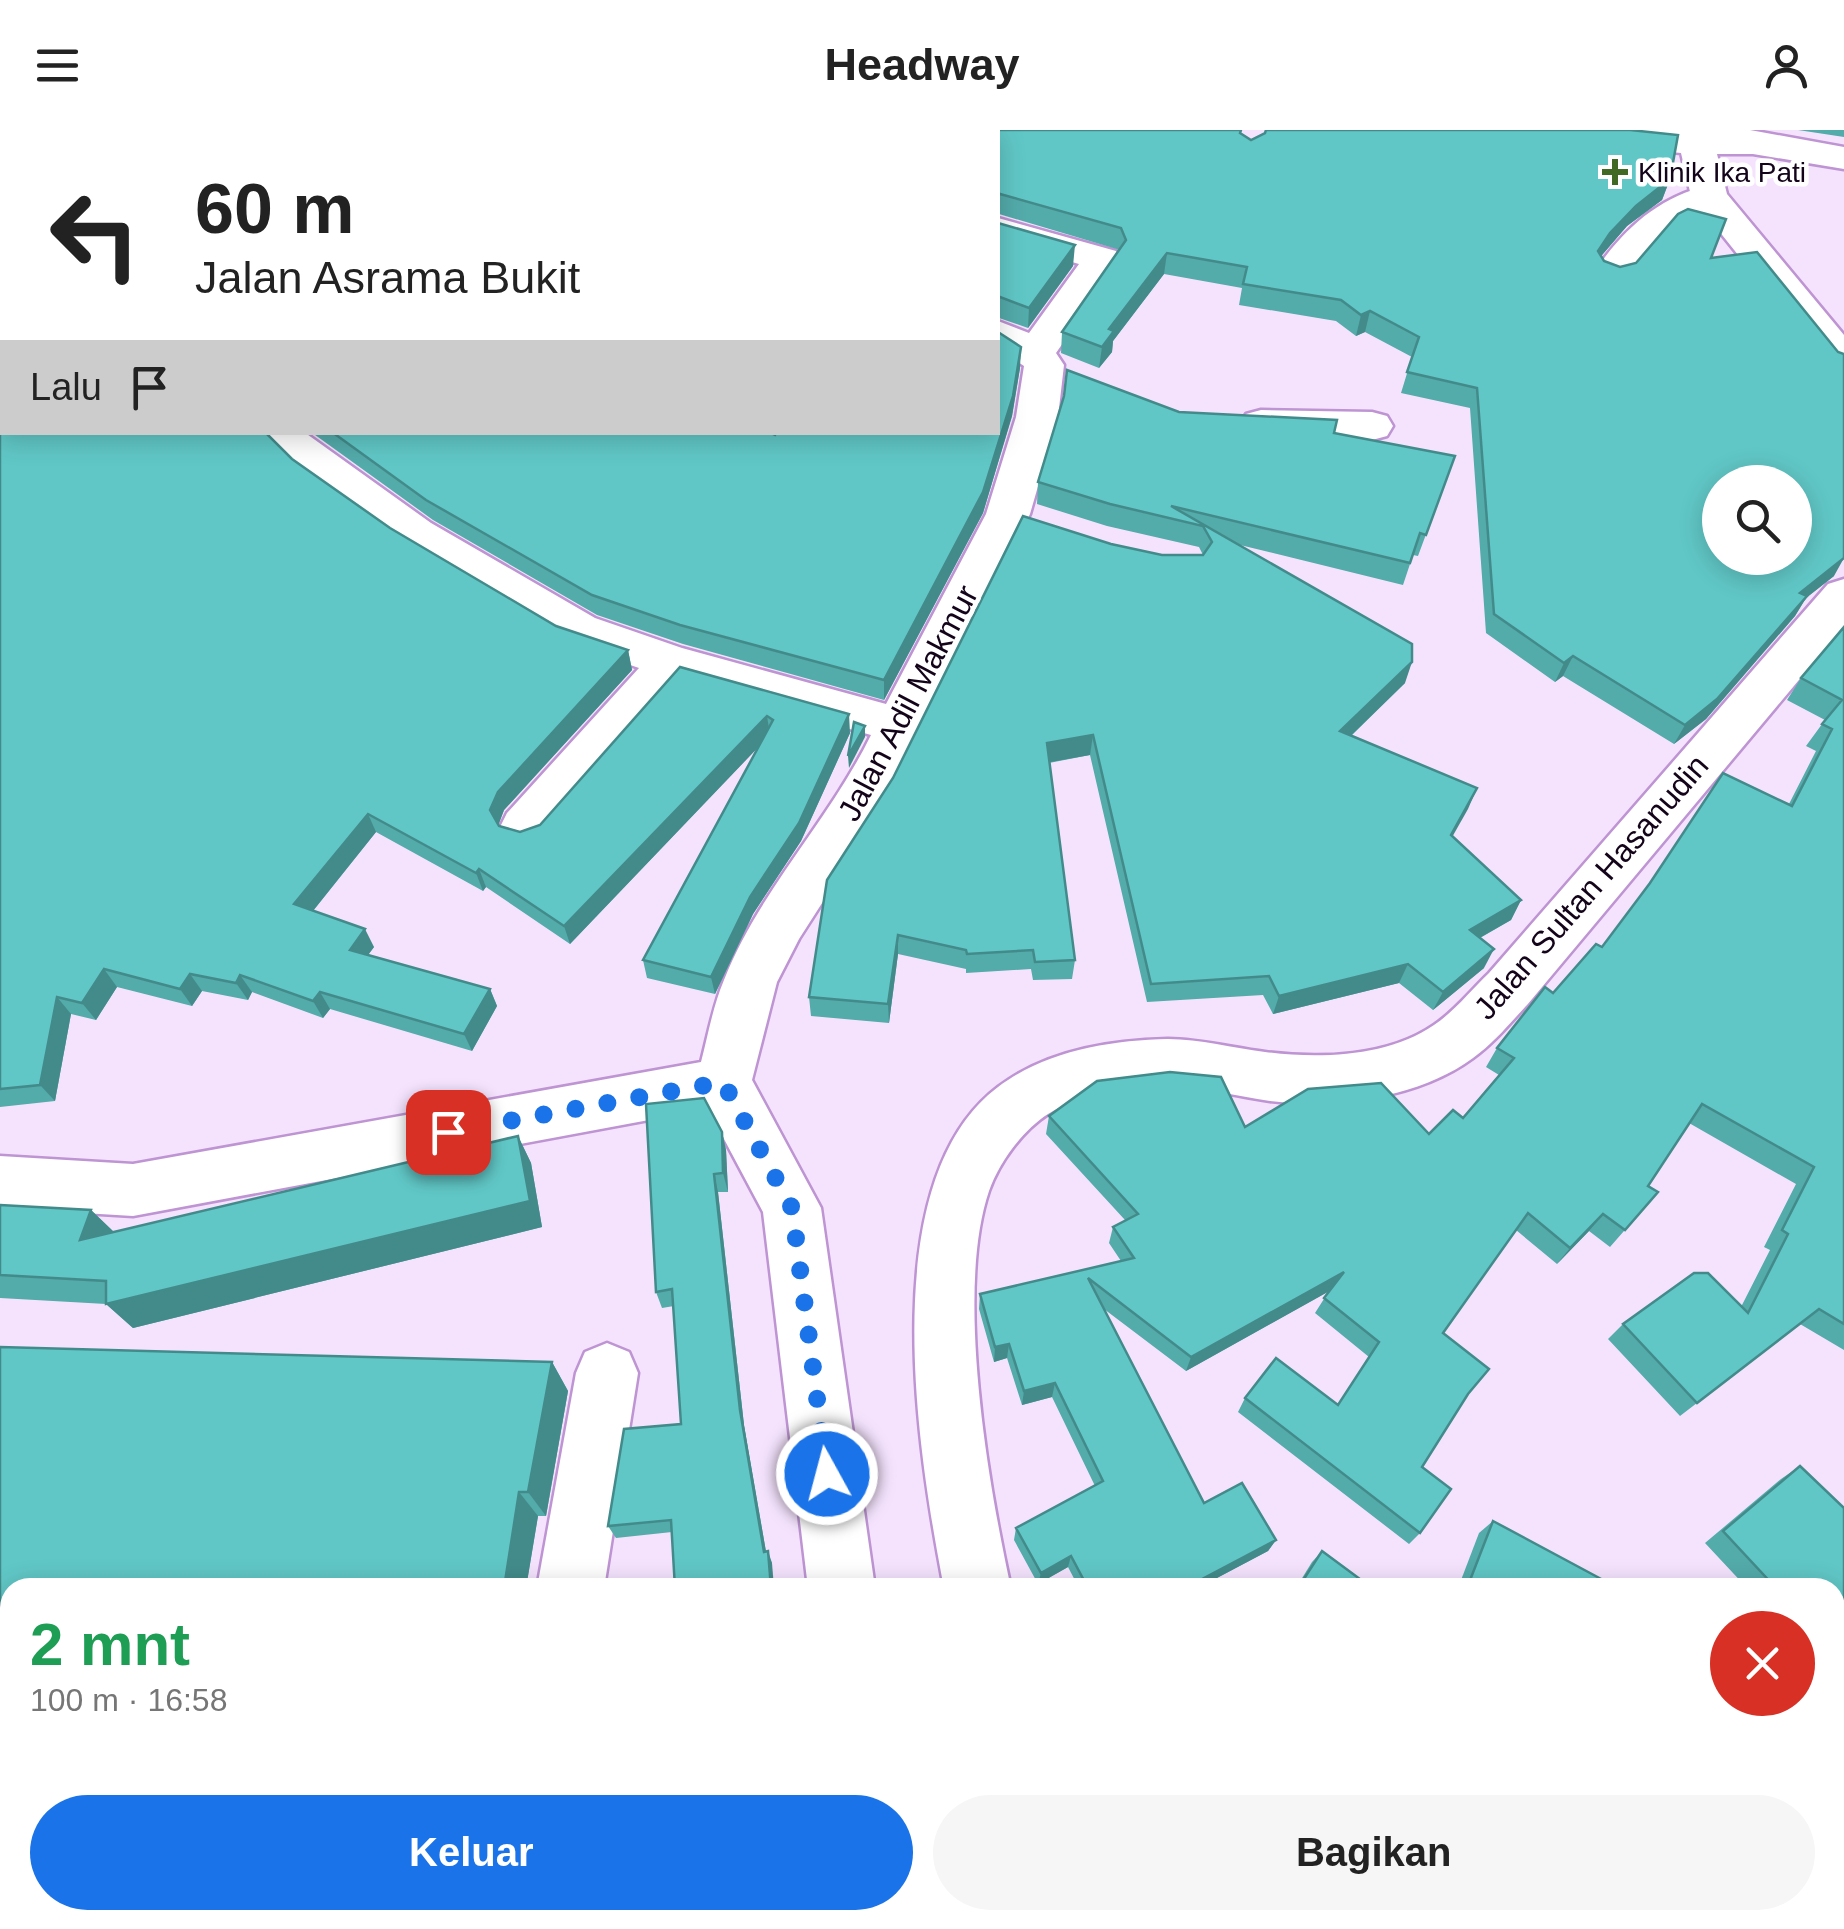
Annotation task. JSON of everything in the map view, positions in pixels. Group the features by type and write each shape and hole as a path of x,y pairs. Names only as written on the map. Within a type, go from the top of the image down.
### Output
{"street":[{"path":"1566,130 1703,134 1844,158"},
{"path":"1703,134 1710,196 1844,360"},
{"path":"1614,272 1644,230 1666,212 1710,196"},
{"path":"1000,229 1102,259 1039,358"},
{"name":"Jalan Adil Makmur","path":"723,1082 750,981 780,924 872,784 900,725 1027,520 1038,417 1039,358"},
{"path":"1226,423 1372,426"},
{"path":"281,435 415,534 579,630 672,662 900,725"},
{"name":"Jalan Sultan Hasanudin","path":"976,1578 943,1362 945,1244 970,1160 1010,1107 1068,1077 1119,1065 1168,1063 1301,1079 1353,1076 1402,1065 1449,1044 1508,989 1844,595"},
{"path":"525,827 672,662"},
{"path":"0,1182 133,1190 723,1082 792,1208 841,1578"},
{"path":"572,1578 607,1373"}],"building":[{"path":"1000,130 1241,130 1251,140 1266,130 1630,130 1678,135 1670,179 1636,206 1598,251 1604,261 1620,267 1636,263 1678,214 1688,209 1726,219 1711,258 1757,252 1838,352 1844,354 1844,558 1800,593 1807,596 1717,699 1685,725 1573,656 1564,663 1494,614 1477,388 1407,372 1419,337 1370,311 1361,315 1341,300 1243,284 1247,267 1167,253 1109,329 1114,331 1102,347 1062,332 1126,240 1121,228 1000,194"},
{"path":"1000,224 1075,245 1029,308 1000,297"},
{"path":"1000,333 1021,347 1013,396 983,492 884,680 680,625 592,595 426,500 336,435 1000,435"},
{"path":"1067,370 1179,412 1337,420 1334,433 1455,456 1426,535 1420,533 1410,563 1171,506 1412,644 1412,662 1340,731 1477,788 1451,835 1521,900 1470,930 1494,949 1443,992 1408,964 1279,996 1269,976 1151,984 1093,735 1047,743 1075,960 1035,962 1033,950 967,954 966,950 898,935 888,1004 809,997 827,880 893,778 1023,516 1111,544 1162,555 1203,555 1212,542 1203,526 1038,482 1064,396"},
{"path":"0,435 268,435 292,459 390,528 556,626 628,650 498,792 490,810 499,826 520,832 540,825 680,667 849,714 799,823 750,897 711,977 643,960 773,720 767,716 564,926 479,869 476,873 368,814 294,904 365,929 350,950 490,989 464,1034 320,992 313,1001 240,975 236,983 190,974 180,989 104,969 82,1003 57,997 40,1085 0,1089"},
{"path":"1844,627 1844,1324 1819,1309 1697,1403 1623,1324 1694,1273 1708,1273 1748,1313 1788,1234 1782,1230 1814,1167 1702,1104 1648,1186 1658,1192 1625,1230 1603,1214 1570,1248 1528,1213 1443,1333 1489,1369 1468,1394 1422,1467 1451,1489 1420,1533 1245,1398 1276,1358 1338,1405 1379,1342 1324,1298 1344,1272 1191,1357 1088,1278 1204,1503 1242,1483 1276,1540 1204,1578 1083,1578 1071,1556 1041,1573 1016,1528 1103,1481 1055,1383 1024,1391 1009,1344 995,1347 980,1294 1134,1258 1113,1227 1138,1214 1049,1116 1097,1081 1170,1072 1221,1077 1245,1127 1308,1089 1381,1083 1429,1134 1453,1110 1463,1118 1514,1058 1497,1048 1545,987 1553,993 1596,944 1602,947 1723,773 1792,806 1832,729 1822,724 1842,700 1801,678"},
{"path":"854,722 865,726 848,756"},
{"path":"704,1098 722,1132 723,1173 714,1174 740,1410 770,1578 674,1578 671,1520 608,1526 624,1429 681,1424 672,1289 656,1292 646,1104"},
{"path":"518,1136 530,1201 106,1304 106,1281 0,1275 0,1205 91,1210 80,1240"},
{"path":"0,1347 552,1362 528,1492 519,1492 506,1578 0,1578"},
{"path":"1800,1466 1844,1508 1844,1578 1767,1578 1723,1531"},
{"path":"1493,1521 1599,1578 1471,1578"},
{"path":"1322,1551 1358,1578 1304,1578"}],"place":[{"name":"Klinik Ika Pati","path":"1615,172"}],"route":[{"path":"448,1132 723,1082 792,1208 827,1474"}]}
